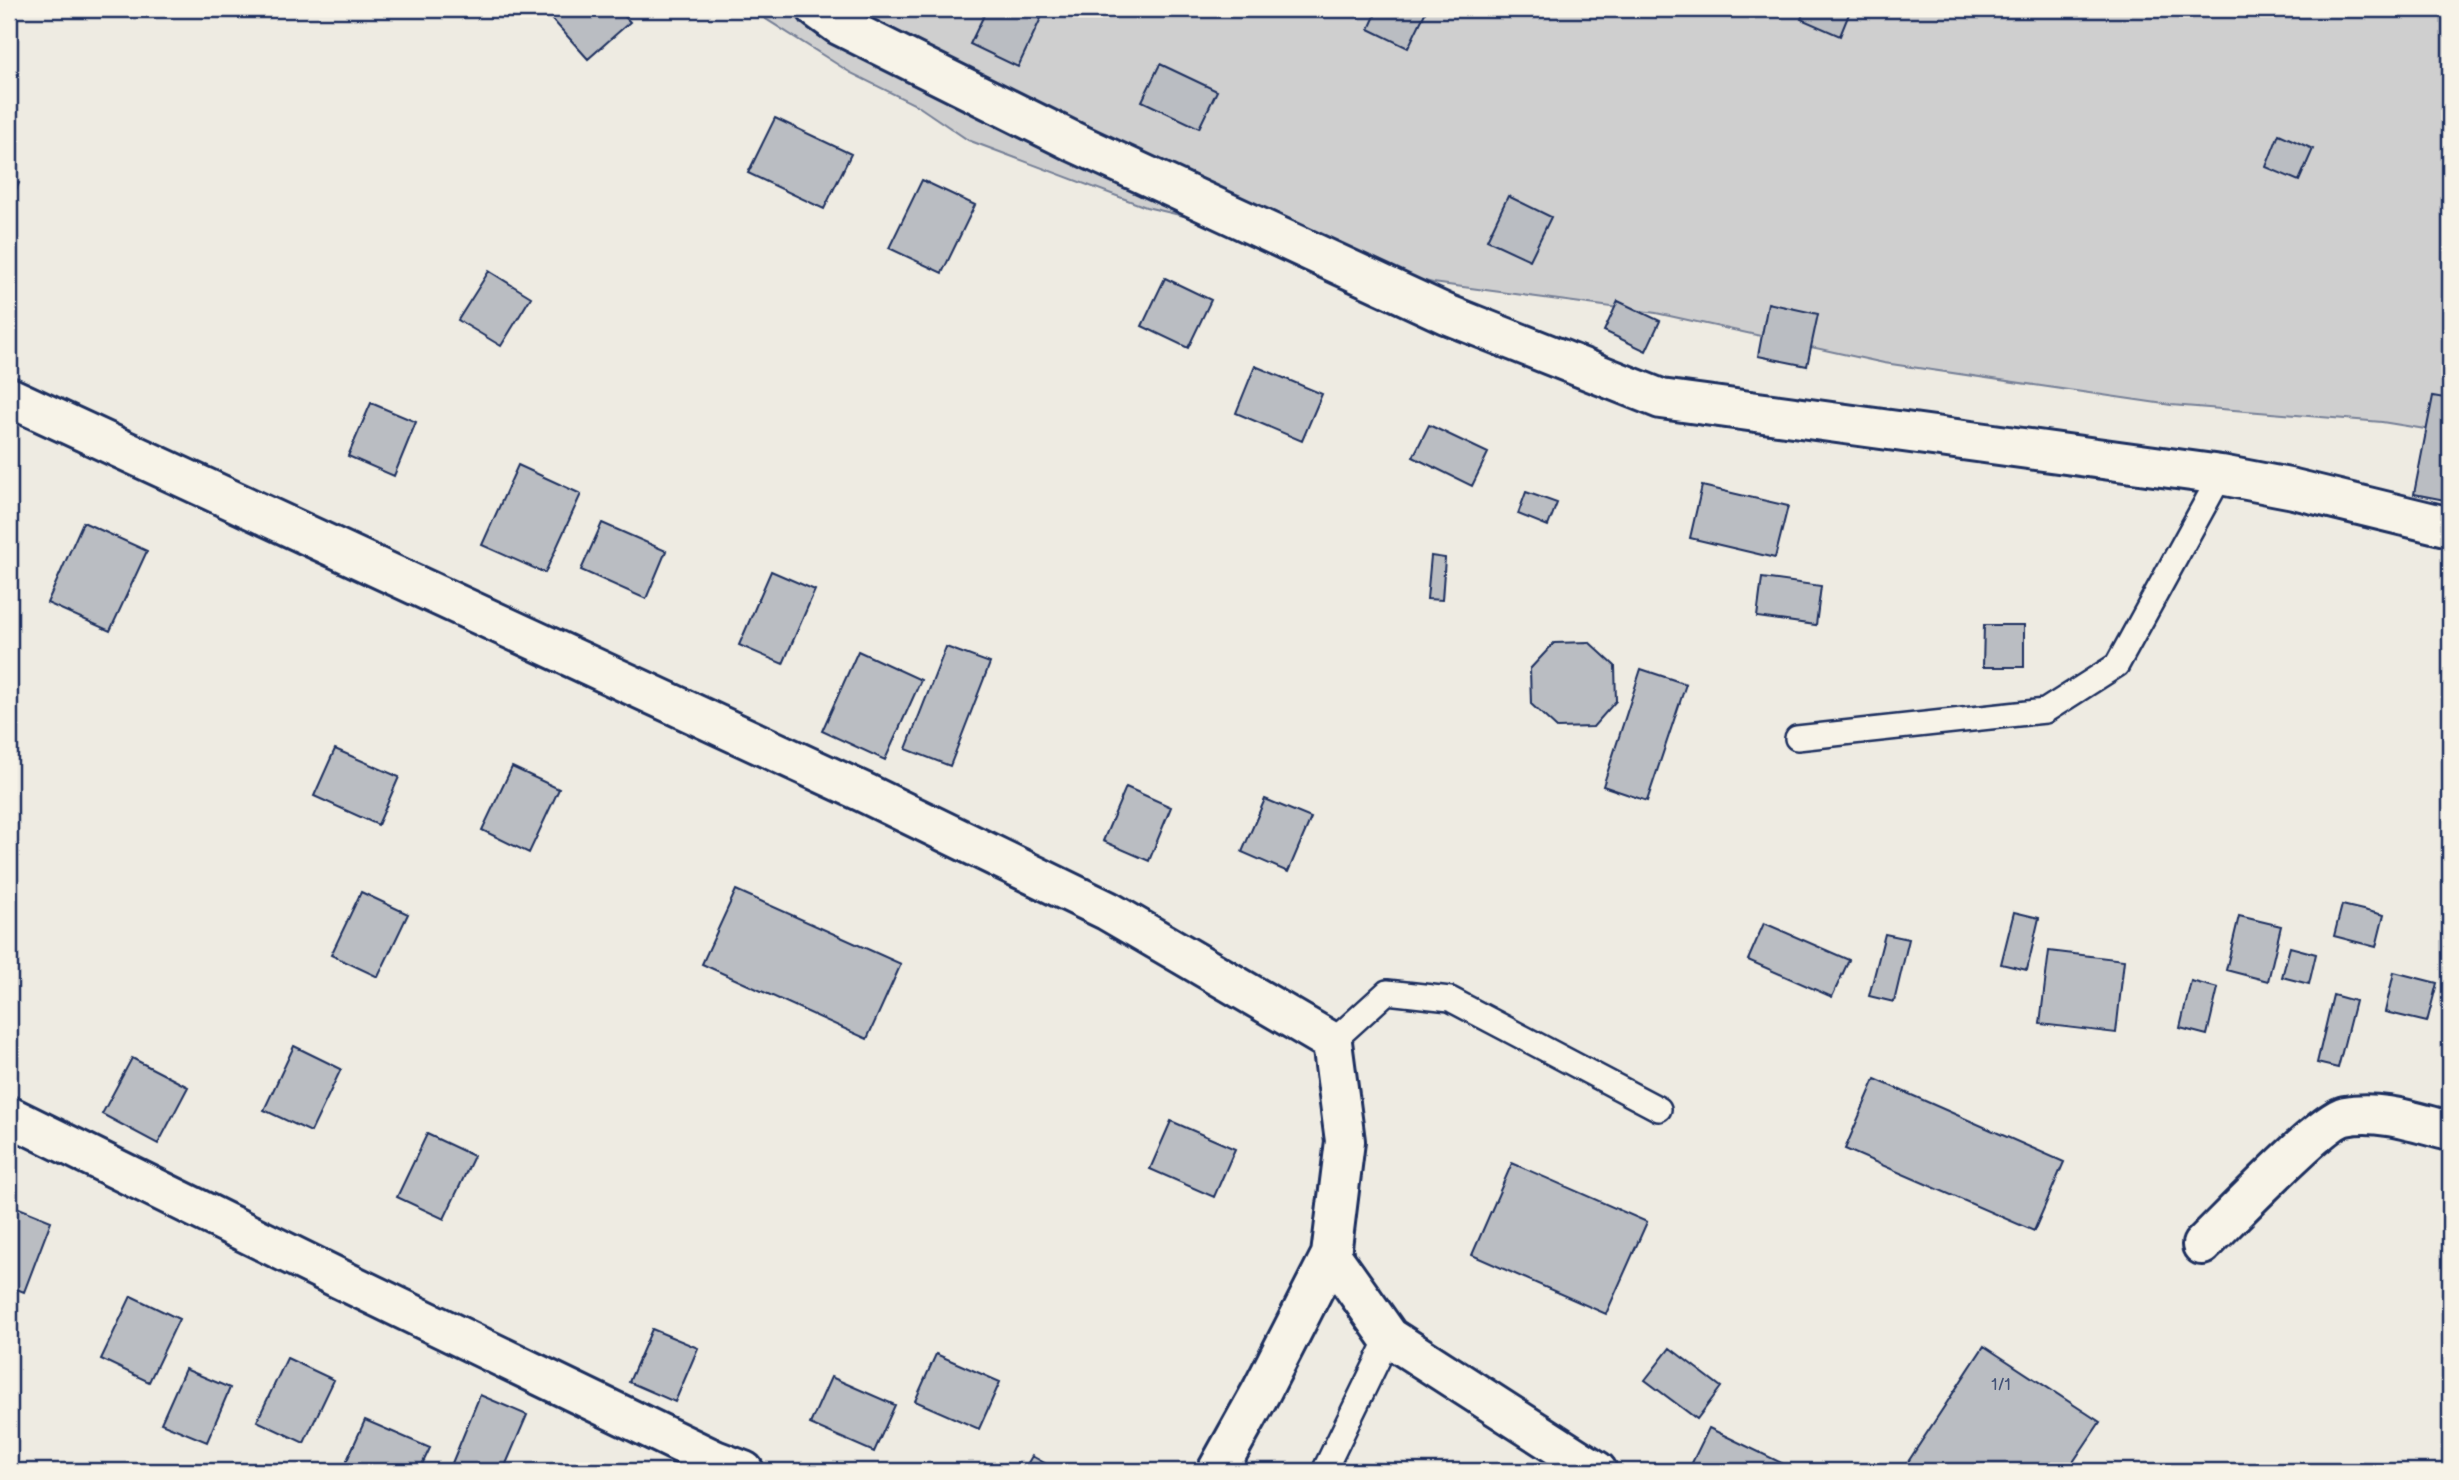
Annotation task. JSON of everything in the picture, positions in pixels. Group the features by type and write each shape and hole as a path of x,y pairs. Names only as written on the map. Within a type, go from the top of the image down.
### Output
{"street":[{"path":"817,9 839,25 1074,142 1447,314 1661,399 2221,475 2294,488 2450,527"},
{"path":"9,397 865,793 1108,911 1332,1042 1345,1141 1331,1255 1262,1390 1216,1471"},
{"path":"2203,1245 2310,1140 2342,1116 2377,1114 2450,1130"},
{"path":"9,1116 715,1460 744,1471"},
{"path":"1331,1255 1389,1337 1597,1471"}],"lane":[{"path":"1797,738 2045,711 2117,665 2221,475"},
{"path":"1332,1042 1387,992 1450,999 1659,1109"},
{"path":"1326,1470 1389,1337"}],"shaded area":[{"path":"750,9 2450,9 2450,433 2382,422 2171,405 1884,363 1656,313 1433,283 1146,207 968,140 918,106 851,73"}],"building":[{"path":"543,9 618,9 630,22 588,59"},
{"path":"987,9 1027,9 1042,16 1018,67 970,44"},
{"path":"1378,9 1427,9 1408,48 1369,29"},
{"path":"1805,9 1851,9 1840,36 1801,19"},
{"path":"1160,64 1217,91 1199,128 1142,101"},
{"path":"775,118 851,154 824,209 748,173"},
{"path":"2279,134 2313,149 2299,181 2266,167"},
{"path":"9,178 19,183 9,206"},
{"path":"922,180 975,205 942,273 889,248"},
{"path":"1508,196 1551,217 1530,260 1487,240"},
{"path":"489,271 531,297 501,346 458,320"},
{"path":"1165,278 1211,300 1188,348 1142,326"},
{"path":"1618,301 1660,321 1646,351 1604,331"},
{"path":"1768,303 1818,314 1807,366 1758,356"},
{"path":"1255,366 1322,394 1302,441 1236,413"},
{"path":"2433,396 2450,399 2450,501 2414,494"},
{"path":"371,403 416,422 394,476 348,456"},
{"path":"1429,425 1488,453 1472,486 1413,457"},
{"path":"518,465 581,494 545,573 482,545"},
{"path":"1702,486 1788,506 1775,558 1690,538"},
{"path":"1526,492 1557,503 1548,526 1518,514"},
{"path":"83,522 147,551 110,631 47,603"},
{"path":"602,523 666,551 646,599 581,570"},
{"path":"1431,556 1445,558 1442,600 1427,599"},
{"path":"771,571 815,590 783,664 739,645"},
{"path":"1762,578 1821,586 1816,625 1757,617"},
{"path":"1984,625 2024,625 2024,667 1983,667"},
{"path":"1589,642 1615,666 1616,701 1593,727 1557,728 1531,704 1530,669 1554,643"},
{"path":"946,647 990,663 950,766 906,749"},
{"path":"858,651 921,680 885,760 822,731"},
{"path":"1641,669 1686,684 1647,801 1603,786"},
{"path":"335,749 399,777 378,825 314,796"},
{"path":"512,767 559,789 529,853 482,830"},
{"path":"1126,787 1171,807 1149,861 1103,841"},
{"path":"1265,799 1311,818 1288,872 1242,852"},
{"path":"736,890 901,964 867,1039 702,964"},
{"path":"361,892 408,914 378,977 331,955"},
{"path":"2342,905 2384,915 2376,947 2334,936"},
{"path":"2014,912 2039,918 2027,970 2001,964"},
{"path":"2239,916 2281,926 2268,981 2226,970"},
{"path":"1764,923 1849,960 1832,997 1748,960"},
{"path":"1885,934 1909,939 1894,1002 1869,996"},
{"path":"2290,947 2316,954 2309,984 2282,977"},
{"path":"2049,951 2124,960 2116,1033 2040,1024"},
{"path":"2394,972 2437,983 2427,1022 2385,1012"},
{"path":"2191,981 2218,988 2207,1035 2180,1028"},
{"path":"2333,995 2355,1001 2338,1068 2317,1063"},
{"path":"294,1046 341,1069 311,1132 264,1110"},
{"path":"132,1058 188,1087 158,1144 102,1114"},
{"path":"1875,1079 2064,1162 2034,1231 1845,1149"},
{"path":"1171,1121 1235,1149 1214,1197 1150,1169"},
{"path":"427,1134 474,1156 444,1219 397,1197"},
{"path":"1512,1163 1647,1222 1606,1314 1472,1255"},
{"path":"9,1204 51,1221 24,1292 9,1286"},
{"path":"131,1296 179,1319 149,1382 101,1359"},
{"path":"652,1329 698,1348 675,1402 629,1382"},
{"path":"1984,1346 2100,1422 2067,1471 1902,1471"},
{"path":"1670,1348 1721,1387 1697,1419 1645,1380"},
{"path":"936,1354 1000,1382 979,1429 915,1401"},
{"path":"287,1358 334,1380 304,1443 257,1421"},
{"path":"185,1369 230,1388 207,1442 161,1423"},
{"path":"831,1377 895,1405 874,1452 810,1424"},
{"path":"480,1395 527,1415 503,1471 458,1471 450,1468"},
{"path":"365,1420 430,1448 419,1471 354,1471 344,1467"},
{"path":"1709,1428 1798,1471 1688,1471"},
{"path":"1032,1456 1059,1471 1023,1471"}]}
